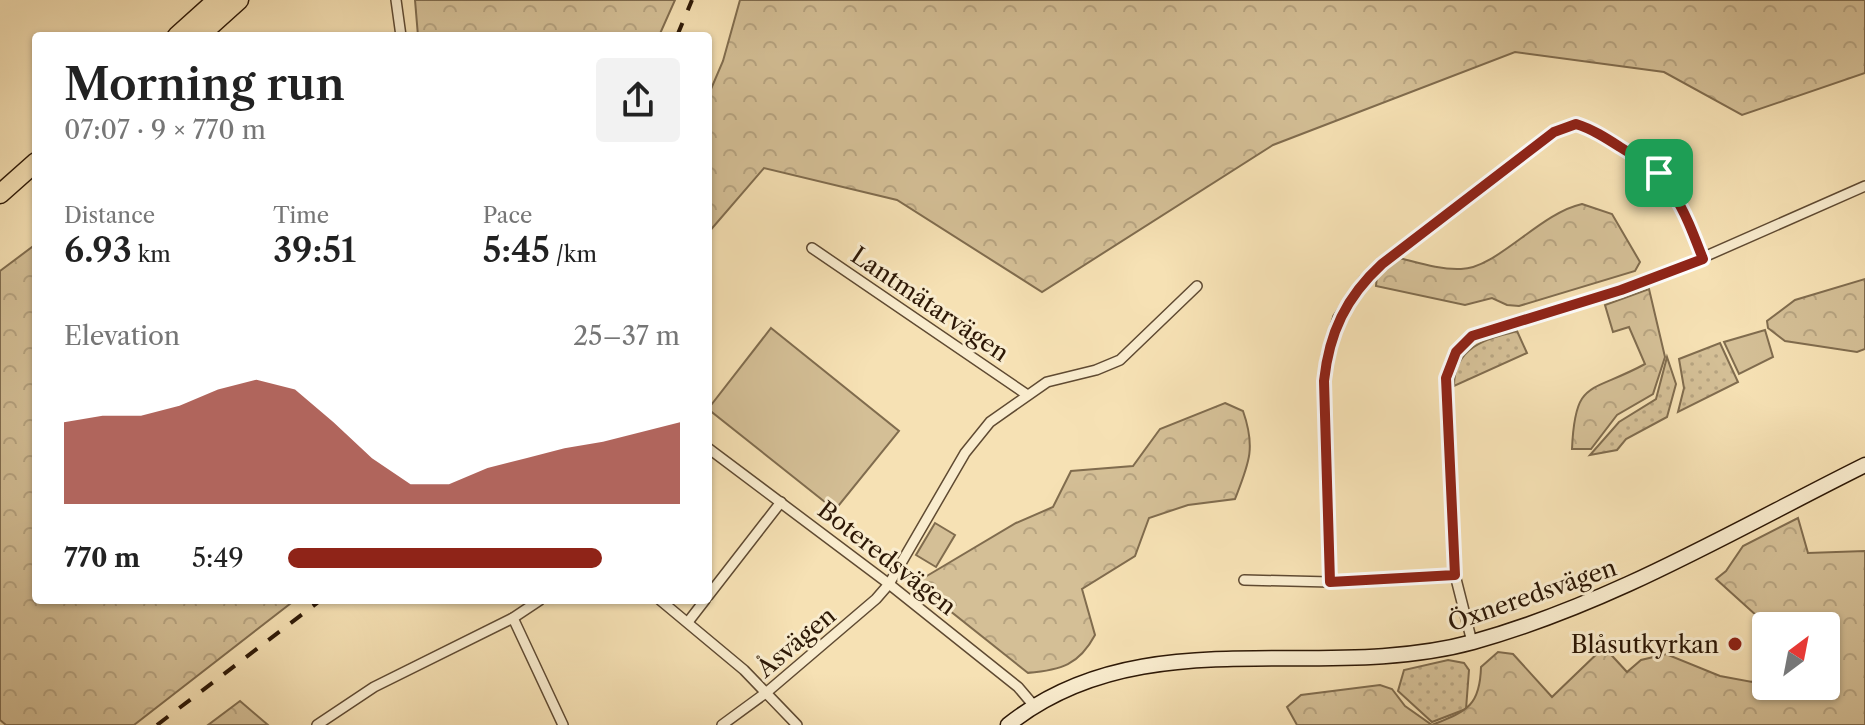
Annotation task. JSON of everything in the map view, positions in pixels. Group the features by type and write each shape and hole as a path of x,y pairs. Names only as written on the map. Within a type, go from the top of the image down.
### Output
{"highway":[{"path":"181,32 217,0"},
{"path":"203,32 239,0"},
{"path":"0,194 32,166"},
{"path":"0,210 32,182"}],"street":[{"path":"396,0 400,32"},
{"path":"1330,582 1323,423 1326,358 1338,318 1349,300 1382,264 1554,132 1576,124 1650,164 1667,181 1683,206 1703,259"},
{"path":"1472,642 1455,575 1446,378 1451,360 1461,345 1482,332 1621,290 1703,259 1865,186"},
{"name":"Lantmätarvägen","path":"812,248 1026,394"},
{"name":"Åsvägen","path":"722,725 855,619 889,584 977,436 1004,409 1047,382 1096,370 1120,360 1197,286"},
{"name":"Boteredsvägen","path":"712,451 889,584 1018,687 1035,707"},
{"name":"Öxneredsvägen","path":"1008,725 1035,707 1111,674 1176,661 1402,654 1472,642 1618,592 1865,465"},
{"path":"712,590 781,502"},
{"path":"1244,580 1330,582 1455,575"},
{"path":"317,725 382,683 513,618 534,604"},
{"path":"665,604 767,692 797,725"},
{"path":"688,622 702,604"},
{"path":"513,618 563,725"}],"green space":[{"path":"415,0 675,0 661,32 418,32"},
{"path":"740,0 1865,0 1865,73 1742,115 1664,72 1515,52 1273,145 1042,292 897,200 764,168 712,228 712,87 723,61"},
{"path":"1582,204 1612,214 1640,262 1635,271 1519,306 1507,305 1492,298 1465,305 1376,286 1377,276 1399,258 1446,268 1475,267 1504,251 1550,218"},
{"path":"32,247 32,604 290,604 134,725 6,725 0,720 0,271"},
{"path":"1865,279 1865,349 1857,352 1785,341 1768,328 1767,321 1795,300"},
{"path":"1649,289 1665,357 1653,394 1617,415 1591,449 1572,449 1577,410 1582,399 1599,385 1645,364 1629,327 1613,332 1605,305"},
{"path":"771,328 899,431 835,510 712,412 712,404"},
{"path":"1765,330 1773,357 1739,374 1724,342"},
{"path":"1517,331 1527,353 1454,386 1459,362 1474,347"},
{"path":"1720,343 1738,382 1678,412 1684,388 1679,359"},
{"path":"1667,357 1676,384 1667,417 1626,439 1617,450 1590,455 1619,422 1656,399"},
{"path":"1225,403 1243,411 1249,435 1247,465 1235,499 1188,505 1149,518 1135,556 1082,589 1095,635 1082,653 1068,664 1028,673 915,583 1016,523 1053,507 1071,471 1133,466 1160,429"},
{"path":"1798,518 1808,553 1865,551 1865,725 1432,725 1469,706 1478,691 1481,667 1498,652 1513,654 1552,697 1604,647 1627,672 1641,660 1666,654 1720,676 1752,682 1752,700 1840,700 1840,612 1753,612 1716,579 1726,571 1743,546"},
{"path":"935,523 955,535 936,567 916,555"},
{"path":"1448,660 1464,663 1469,670 1466,709 1432,722 1398,691 1404,670"},
{"path":"1380,685 1392,689 1405,706 1432,725 1297,725 1287,707 1301,695"},
{"path":"240,701 268,725 208,725"}],"railway":[{"path":"679,32 692,0"},
{"path":"157,725 316,604"}],"place":[{"name":"Blåsutkyrkan","path":"1735,644"}],"route":[{"path":"1566,125 1589,128 1650,164 1659,173 1683,206 1703,259 1621,290 1472,336 1451,360 1446,378 1455,575 1330,582 1323,423 1326,358 1338,318 1364,280 1566,125"}]}
